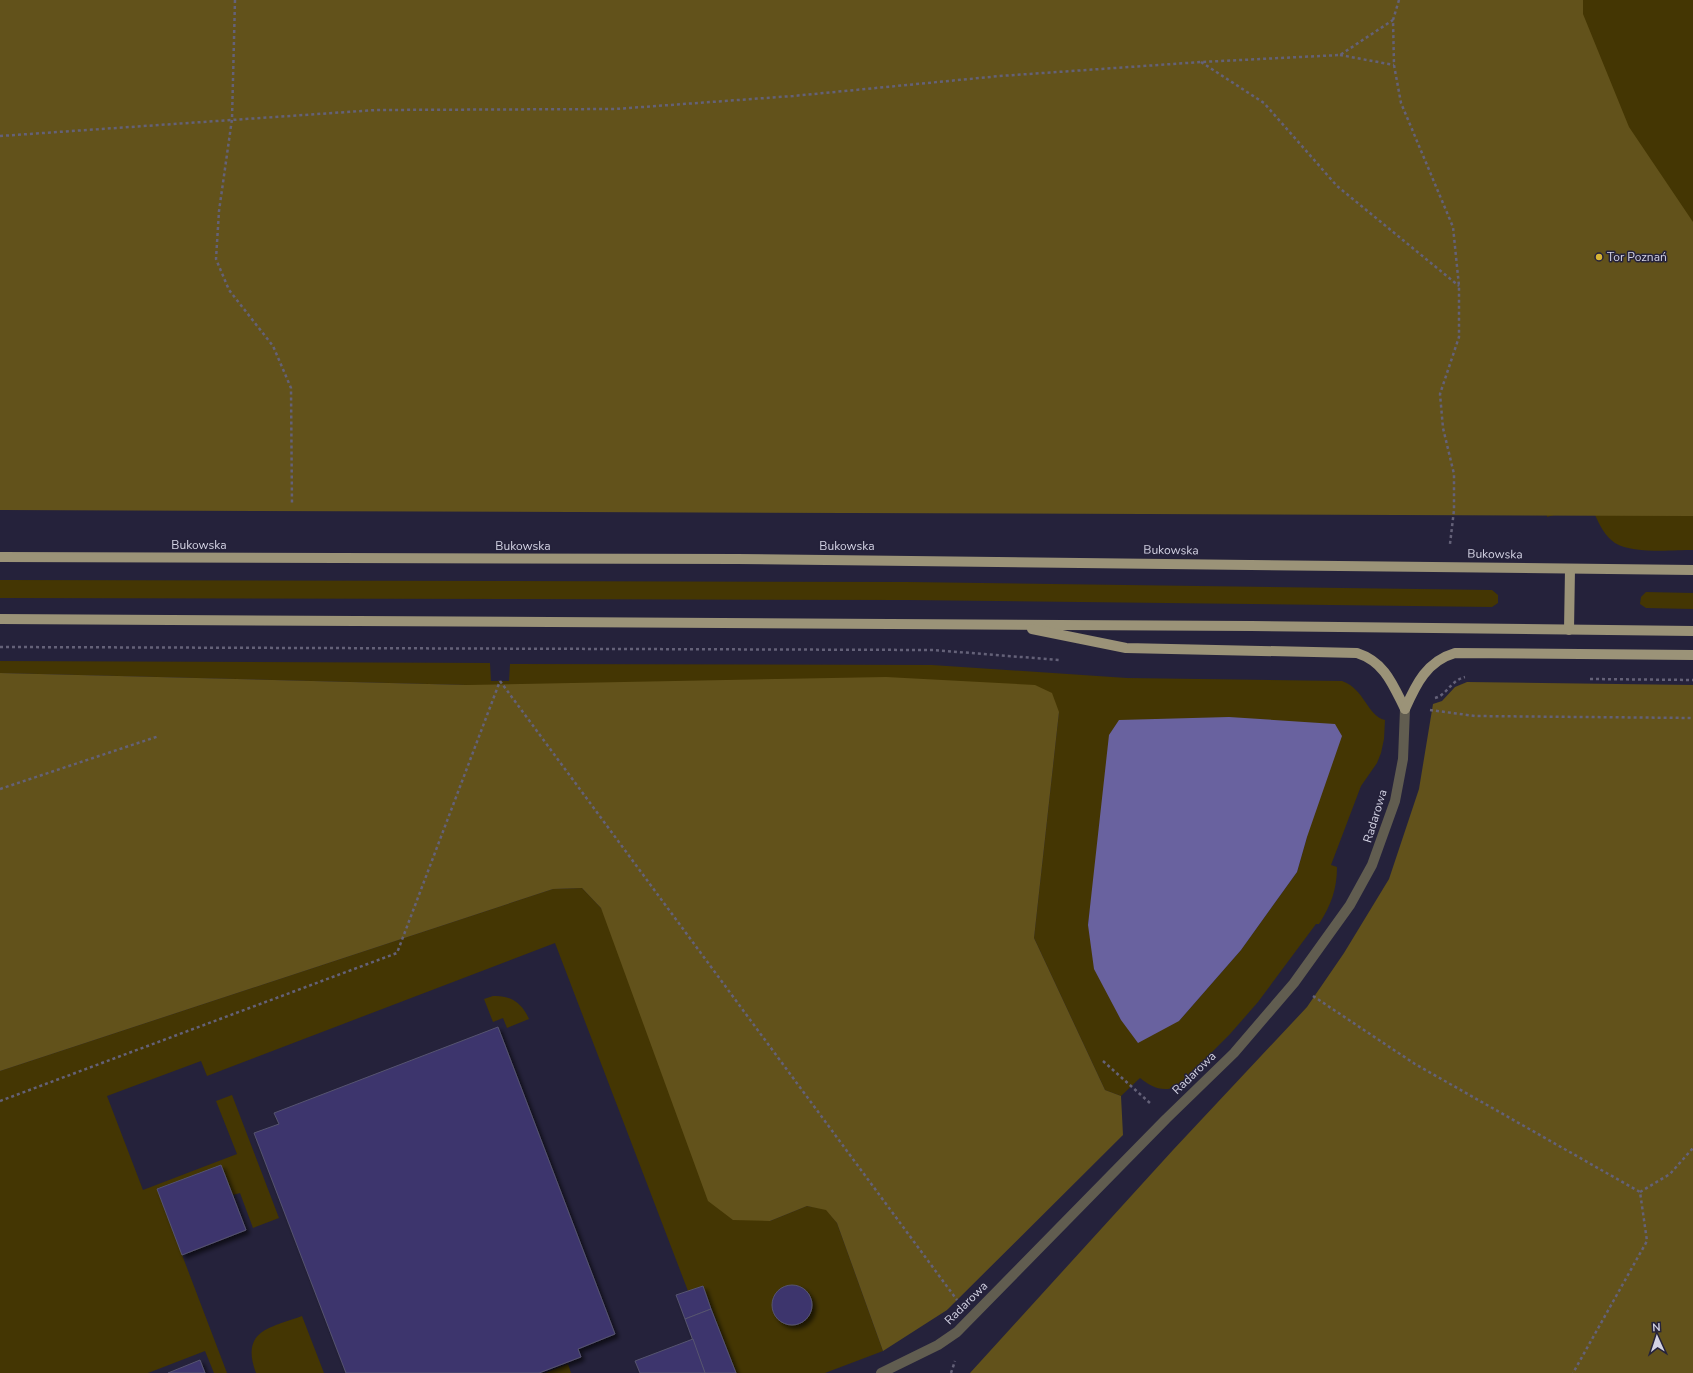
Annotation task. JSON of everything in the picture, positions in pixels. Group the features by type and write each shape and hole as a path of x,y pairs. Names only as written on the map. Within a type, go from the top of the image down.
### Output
{"main road":[{"name":"Bukowska","path":"0,558 737,558 1693,570"},
{"path":"1569,630 1570,569"},
{"path":"0,619 1693,631"},
{"path":"1009,625 1126,648 1357,654 1368,657 1386,672 1405,709"},
{"path":"1405,709 1414,688 1425,671 1438,660 1455,653 1693,655"}],"street":[{"name":"Radarowa","path":"881,1373 938,1345 957,1332 1084,1201 1234,1053 1294,983 1350,906 1372,865 1395,801 1403,759 1405,709"}],"path":[{"path":"235,0 232,119 219,211 216,259 229,290 274,346 291,388 292,505"},
{"path":"1399,0 1393,20 1394,65 1401,102 1453,227 1460,286 1459,337 1440,394 1442,428 1454,474 1450,567"},
{"path":"1340,55 1393,20"},
{"path":"0,136 376,110 614,109 793,96 1000,76 1201,62 1340,55 1394,65"},
{"path":"1201,62 1264,103 1337,186 1460,286"},
{"path":"0,647 933,650 1064,660"},
{"path":"1430,697 1437,698 1441,696 1456,680 1467,677"},
{"path":"1584,679 1693,680"},
{"path":"0,1101 397,953 500,681 970,1319"},
{"path":"1424,709 1475,716 1693,718"},
{"path":"0,789 159,736"},
{"path":"1294,983 1414,1064 1640,1192"},
{"path":"1103,1061 1143,1096"},
{"path":"1640,1192 1670,1174 1693,1148"},
{"path":"1574,1373 1648,1241 1640,1192"}],"shaded area":[{"path":"0,0 1583,0 1583,14 1629,127 1693,222 1693,516 0,510"},
{"name":"Tor Poznań","path":"1545,0 1693,0 1693,550 1653,551 1632,549 1623,546 1615,543 1608,537 1595,515 1554,515 1547,517"},
{"path":"0,580 908,582 1492,590 1498,595 1498,603 1492,607 907,600 0,598"},
{"path":"1646,592 1693,593 1693,609 1646,608 1640,604 1641,597"},
{"path":"0,661 490,663 491,681 509,681 510,664 932,665 1127,678 1342,681 1356,690 1374,713 1379,718 1385,720 1384,739 1381,753 1377,763 1361,786 1331,865 1337,867 1336,883 1330,903 1319,924 1316,924 1258,1002 1230,1034 1178,1086 1162,1089 1148,1084 1140,1078 1121,1096 1105,1090 1034,938 1059,712 525,685 467,685 0,673","holes":["1307,837 1297,872 1241,950 1179,1021 1121,1020 1111,999 1088,925 1094,880"]},
{"path":"0,673 467,685 886,677 1035,685 1052,693 1059,712 1034,938 1105,1090 1121,1096 1123,1135 947,1310 883,1351 837,1223 826,1210 807,1206 770,1221 733,1220 708,1201 601,908 582,888 553,889 0,1071"},
{"path":"1467,682 1693,685 1693,1373 970,1373 1173,1150 1307,1007 1344,953 1389,879 1419,789 1433,704 1442,701 1455,687"},
{"path":"1229,717 1335,724 1342,736 1307,837 1297,872 1241,950 1179,1021 1138,1043 1121,1020 1094,969 1088,925 1109,735 1119,720"},
{"path":"582,888 601,908 770,1221 807,1206 826,1209 837,1223 883,1351 825,1373 736,1373 703,1286 688,1291 555,943 207,1076 201,1061 107,1096 143,1190 237,1154 216,1101 232,1095 279,1218 253,1228 240,1193 233,1195 221,1165 157,1189 227,1373 214,1373 205,1351 148,1373 0,1373 0,1071 553,889"},
{"path":"493,996 505,997 515,1001 523,1009 529,1019 507,1028 503,1018 493,1022 484,999"},
{"path":"302,1316 324,1373 256,1373 252,1359 252,1348 255,1339 269,1328"},
{"path":"568,1364 571,1373 545,1373"}],"building":[{"path":"498,1027 615,1334 578,1349 581,1357 539,1373 346,1373 254,1133 279,1124 274,1113"},
{"path":"221,1165 246,1230 182,1255 157,1189"},
{"path":"792,1285 800,1287 806,1291 810,1297 812,1305 810,1313 806,1319 800,1323 792,1325 784,1323 778,1319 774,1313 772,1305 774,1297 778,1291 784,1287"},
{"path":"703,1286 711,1309 685,1319 676,1295"},
{"path":"711,1309 736,1373 705,1373 685,1319"},
{"path":"693,1339 705,1373 640,1373 635,1361"},
{"path":"200,1360 205,1373 168,1373"}],"place":[{"name":"Tor Poznań","path":"1599,257"}]}
